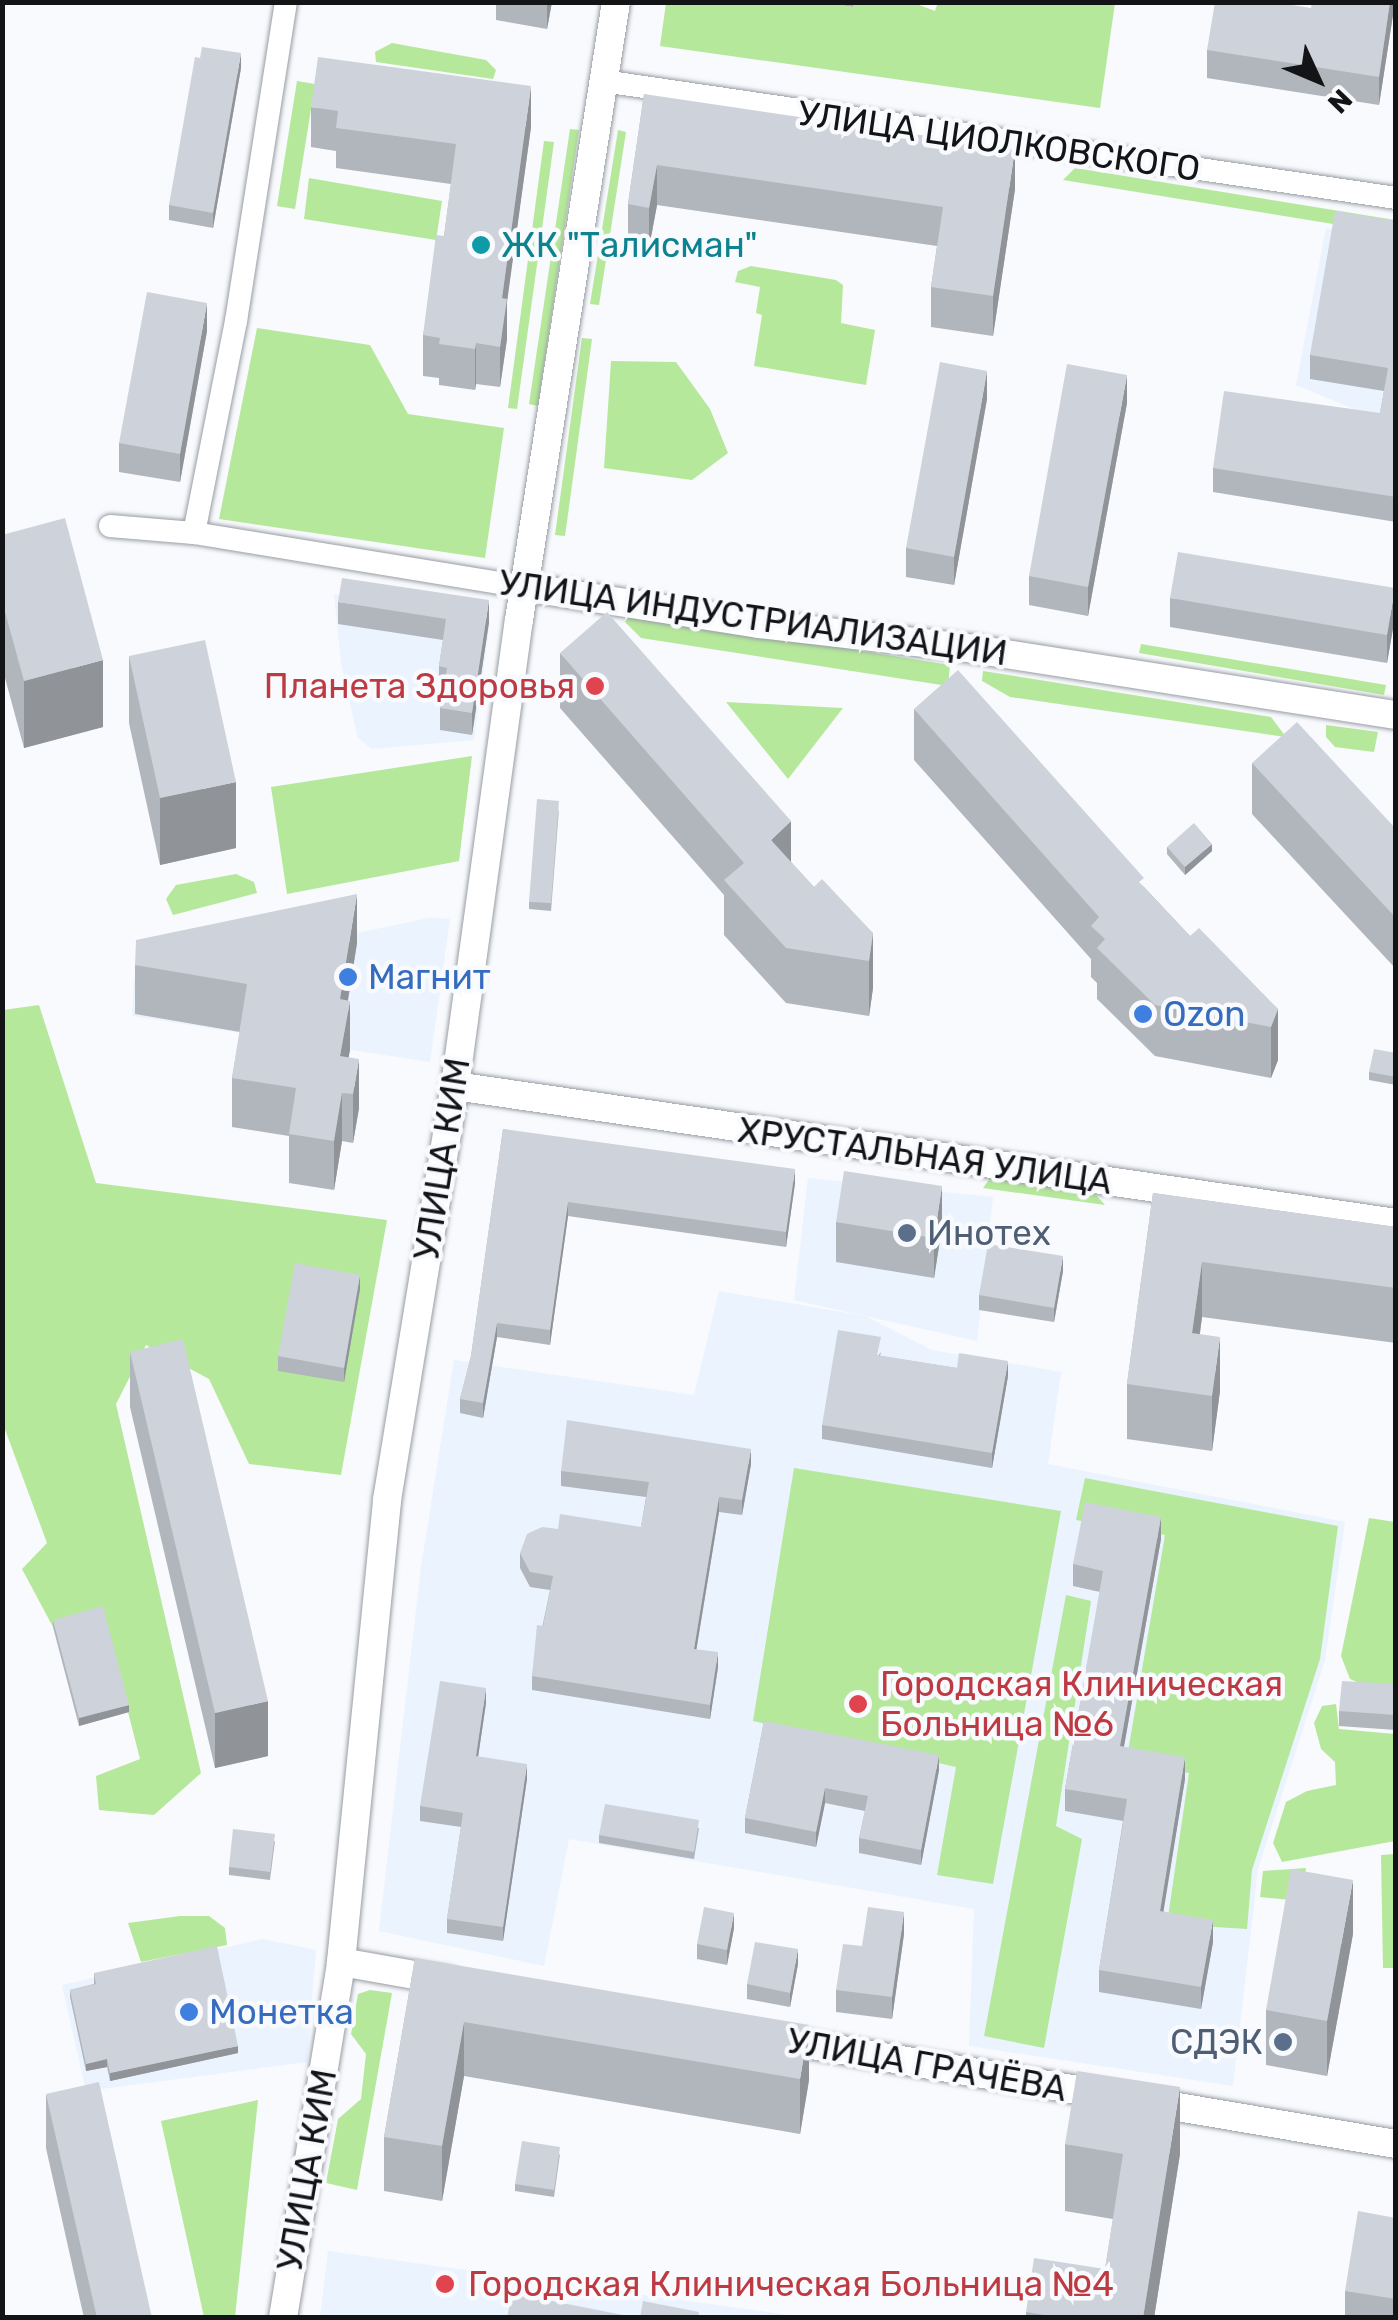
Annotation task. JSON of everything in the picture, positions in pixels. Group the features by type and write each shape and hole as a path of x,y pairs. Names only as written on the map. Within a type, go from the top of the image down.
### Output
{"street":[{"path":"194,533 239,302 286,2"},
{"name":"УЛИЦА КИМ","path":"283,2318 341,1962 387,1500 454,1086 616,2"},
{"name":"УЛИЦА ЦИОЛКОВСКОГО","path":"603,81 1396,198"},
{"name":"УЛИЦА ИНДУСТРИАЛИЗАЦИИ","path":"110,526 194,533 759,624 974,649 1396,715"},
{"name":"ХРУСТАЛЬНАЯ УЛИЦА","path":"454,1086 1396,1222"},
{"path":"341,1962 471,1985"},
{"name":"УЛИЦА ГРАЧЁВА","path":"743,2032 1396,2144"}],"shaded area":[{"path":"1326,228 1395,241 1395,422 1378,419 1296,385"},
{"path":"334,594 490,621 474,740 372,749 358,738 341,663"},
{"path":"429,918 450,919 430,1062 132,1016 134,979"},
{"path":"808,1178 993,1197 977,1341 794,1300"},
{"name":"Городская Клиническая Больница №6","path":"719,1291 865,1316 932,1350 1061,1372 1048,1464 1345,1522 1325,1660 1258,1869 1233,2086 969,2046 974,1909 569,1839 544,1966 379,1931 421,1567 454,1360 694,1395"},
{"path":"263,1939 316,1950 307,2062 86,2091 62,1985"},
{"name":"Городская Клиническая Больница №4","path":"328,2251 803,2317 320,2318"}],"green space":[{"path":"823,2 853,7 854,3 911,2 935,11 938,2 1115,3 1100,108 660,46 666,3"},
{"path":"392,43 486,60 496,70 493,79 376,62 375,52"},
{"path":"297,81 315,84 295,209 277,206"},
{"path":"570,129 579,130 538,406 529,404"},
{"path":"618,130 626,132 599,305 590,304"},
{"path":"544,141 554,142 517,409 508,408"},
{"path":"1075,168 1395,220 1395,234 1063,180"},
{"path":"309,178 442,201 436,240 304,219"},
{"path":"751,266 836,280 843,285 841,323 875,330 866,385 754,366 762,315 756,313 760,287 735,282 738,271"},
{"path":"257,328 370,345 408,414 504,428 485,558 219,519"},
{"path":"582,338 592,339 565,536 555,535"},
{"path":"611,361 676,362 710,409 728,453 692,480 604,468"},
{"path":"629,614 950,665 948,686 641,638 625,622"},
{"path":"1141,644 1386,685 1384,695 1139,653"},
{"path":"983,671 1271,717 1286,737 1010,697 982,681"},
{"path":"726,702 843,708 788,779"},
{"path":"1326,725 1378,732 1374,752 1335,747 1326,737"},
{"path":"472,756 459,861 287,894 271,787"},
{"path":"236,874 254,882 257,893 173,915 166,899 176,885"},
{"path":"39,1005 96,1183 387,1220 341,1475 249,1464 209,1379 146,1345 116,1404 201,1773 154,1815 99,1810 96,1776 140,1759 103,1614 53,1627 22,1569 47,1543 3,1424 3,1010"},
{"path":"991,1177 1094,1193 1105,1205 983,1188"},
{"path":"794,1468 1061,1511 993,1884 937,1875 956,1767 753,1721"},
{"path":"1085,1478 1338,1526 1320,1659 1252,1870 1247,1929 1167,1924 1189,1773 1126,1763 1165,1535 1076,1520"},
{"path":"1369,1518 1395,1522 1395,1686 1383,1693 1350,1679 1341,1656"},
{"path":"1066,1595 1091,1601 1056,1826 1082,1839 1044,2048 984,2036"},
{"path":"1336,1704 1339,1729 1395,1734 1395,1841 1282,1862 1273,1843 1286,1802 1307,1791 1336,1785 1335,1762 1321,1749 1314,1723 1322,1706"},
{"path":"1396,1854 1395,1968 1383,1968 1381,1855"},
{"path":"1306,1868 1301,1901 1260,1897 1263,1871"},
{"path":"209,1916 225,1928 227,1945 141,1962 128,1923"},
{"path":"370,1990 392,1993 357,2190 326,2183 338,2119 361,2099 366,2054 351,2034 358,1994"},
{"path":"258,2100 235,2317 204,2317 161,2121"}],"building":[{"path":"1215,2 1273,2 1311,8 1312,2 1390,2 1379,77 1207,50"},
{"path":"202,47 241,53 213,213 169,205 195,57 200,58"},
{"name":"ЖК \"Талисман\"","path":"318,57 531,86 502,298 507,299 500,347 476,343 475,349 439,344 440,338 423,335 436,235 444,236 456,144 336,128 338,111 311,107"},
{"path":"644,94 1015,149 993,296 931,287 943,207 657,165 649,208 628,204"},
{"path":"1335,211 1396,221 1396,497 1213,468 1224,391 1380,413 1388,368 1310,355"},
{"path":"147,292 207,303 180,454 119,443"},
{"path":"940,362 987,371 954,557 906,548"},
{"path":"1067,364 1127,375 1088,587 1029,576"},
{"path":"65,518 103,660 24,681 2,601 2,535"},
{"path":"1178,552 1395,588 1387,635 1170,598"},
{"path":"342,578 489,600 472,713 440,708 447,668 439,666 446,619 338,602"},
{"path":"607,612 791,821 771,840 814,887 822,879 873,933 869,961 786,948 724,880 744,863 560,653"},
{"path":"205,640 236,782 160,798 129,656"},
{"path":"958,670 1144,878 1139,882 1190,936 1199,928 1278,1009 1271,1027 1155,1005 1097,948 1105,939 1091,926 1099,917 914,709"},
{"path":"1297,722 1396,829 1396,918 1252,763"},
{"path":"537,799 559,801 551,903 529,902"},
{"path":"1194,823 1212,844 1185,867 1167,847"},
{"path":"357,894 340,999 350,1001 340,1056 359,1059 353,1094 342,1093 334,1141 289,1134 296,1088 232,1078 247,984 135,965 136,940"},
{"path":"1374,1049 1396,1053 1396,1077 1369,1072"},
{"path":"503,1129 795,1169 786,1232 568,1202 550,1330 497,1323 483,1403 460,1399 471,1356"},
{"path":"844,1171 942,1186 934,1238 836,1222"},
{"path":"1153,1193 1396,1227 1396,1288 1202,1262 1192,1333 1220,1337 1212,1396 1127,1384"},
{"path":"988,1244 1063,1256 1054,1308 979,1295"},
{"path":"295,1263 360,1275 344,1368 278,1356"},
{"path":"838,1330 881,1337 877,1355 957,1368 959,1353 1008,1361 992,1453 822,1425"},
{"path":"183,1339 268,1701 215,1713 130,1352"},
{"path":"567,1420 751,1449 742,1500 719,1497 694,1649 718,1652 710,1705 532,1676 537,1625 543,1626 553,1576 530,1572 520,1553 527,1534 542,1527 558,1529 560,1514 641,1527 649,1482 561,1471"},
{"path":"1085,1502 1161,1517 1120,1746 1185,1757 1160,1911 1213,1920 1201,1987 1099,1970 1127,1799 1065,1789 1103,1571 1073,1564"},
{"path":"103,1606 129,1705 79,1718 53,1620"},
{"path":"440,1681 486,1688 476,1756 527,1764 503,1927 447,1919 463,1813 420,1806"},
{"path":"1342,1681 1396,1684 1396,1715 1339,1711"},
{"path":"764,1721 939,1755 921,1850 859,1838 868,1796 825,1788 816,1832 745,1818"},
{"path":"605,1804 699,1820 694,1852 599,1835"},
{"path":"233,1829 275,1834 270,1872 229,1867"},
{"path":"1291,1869 1353,1880 1327,2021 1266,2010"},
{"path":"704,1907 734,1913 727,1950 697,1944"},
{"path":"868,1907 904,1912 892,1997 836,1990 843,1944 862,1946"},
{"path":"755,1942 798,1949 790,1993 747,1984"},
{"path":"217,1946 238,2046 110,2073 107,2059 86,2064 70,1990 96,1984 94,1973"},
{"path":"415,1958 809,2025 800,2079 464,2022 442,2146 384,2137"},
{"path":"1077,2071 1180,2087 1143,2318 1064,2318 1026,2312 1034,2258 1105,2269 1123,2154 1065,2144"},
{"path":"99,2082 152,2318 97,2318 46,2094"},
{"path":"522,2141 560,2147 554,2190 515,2184"},
{"path":"1358,2211 1396,2218 1396,2299 1345,2291"},
{"path":"512,2293 638,2318 507,2318"},
{"path":"643,2301 699,2312 698,2318 640,2318"}],"place":[{"name":"ЖК \"Талисман\"","path":"481,245"},
{"name":"Планета Здоровья","path":"595,686"},
{"name":"Магнит","path":"348,977"},
{"name":"Ozon","path":"1143,1014"},
{"name":"Инотех","path":"907,1233"},
{"name":"Городская Клиническая Больница №6","path":"858,1704"},
{"name":"Монетка","path":"189,2012"},
{"name":"СДЭК","path":"1283,2042"},
{"name":"Городская Клиническая Больница №4","path":"445,2284"}]}
